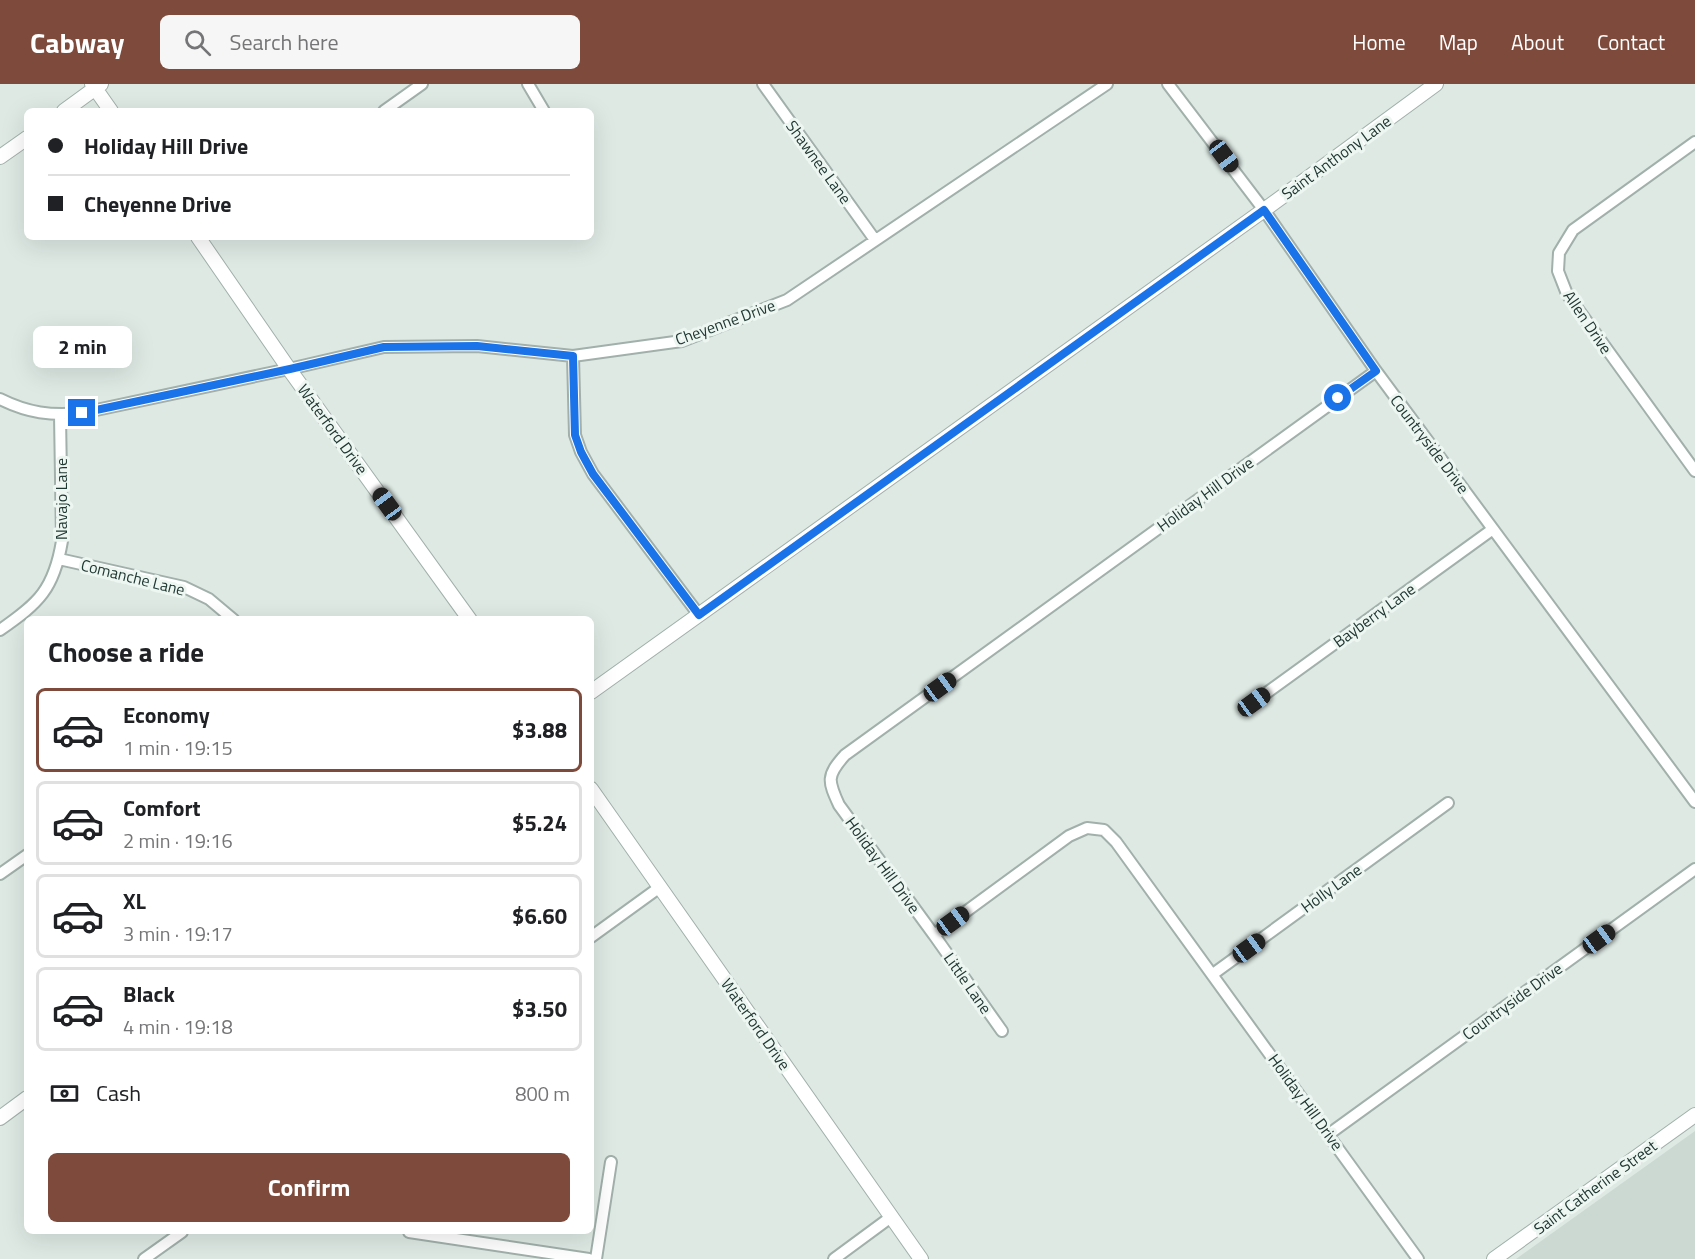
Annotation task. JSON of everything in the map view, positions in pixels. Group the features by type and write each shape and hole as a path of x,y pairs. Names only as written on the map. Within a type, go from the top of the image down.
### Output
{"street":[{"path":"388,108 422,84"},
{"path":"528,84 541,108"},
{"name":"Shawnee Lane","path":"763,84 875,240"},
{"name":"Cheyenne Drive","path":"0,399 37,413 60,415 82,413 384,347 477,346 573,356 682,341 787,300 1107,84"},
{"name":"Countryside Drive","path":"1168,84 1264,210 1376,371 1695,802"},
{"path":"68,108 96,85 109,108"},
{"name":"Saint Anthony Lane","path":"594,690 1264,210 1428,86"},
{"path":"0,158 24,140"},
{"name":"Allen Drive","path":"1695,142 1573,230 1559,253 1558,271 1567,294 1695,471"},
{"name":"Waterford Drive","path":"205,240 290,369 467,616"},
{"path":"573,356 575,435 581,452 593,474 699,615"},
{"name":"Holiday Hill Drive","path":"1376,371 845,755 833,768 830,785 839,805 934,935 1069,836 1087,828 1104,830 1116,842 1213,974 1418,1259"},
{"name":"Navajo Lane","path":"0,630 40,598 52,581 59,559 62,541 60,415"},
{"name":"Bayberry Lane","path":"1254,702 1493,529"},
{"name":"Comanche Lane","path":"59,559 184,587 209,599 229,616"},
{"name":"Waterford Drive","path":"594,793 921,1259"},
{"name":"Holly Lane","path":"1213,974 1448,802"},
{"path":"0,874 24,857"},
{"name":"Countryside Drive","path":"1329,1134 1695,869"},
{"path":"594,935 660,887"},
{"name":"Little Lane","path":"934,935 1002,1031"},
{"path":"0,1118 24,1100"},
{"name":"Saint Catherine Street","path":"1494,1259 1695,1115"},
{"path":"596,1259 611,1162"},
{"path":"834,1259 891,1217"},
{"path":"144,1259 179,1234"},
{"path":"422,1234 588,1259"}],"shaded area":[{"path":"1695,1131 1695,1259 1516,1259"}],"route":[{"path":"82,413 384,347 477,346 573,356 575,435 581,452 593,474 699,615 1264,210 1376,371 1338,398"}]}
